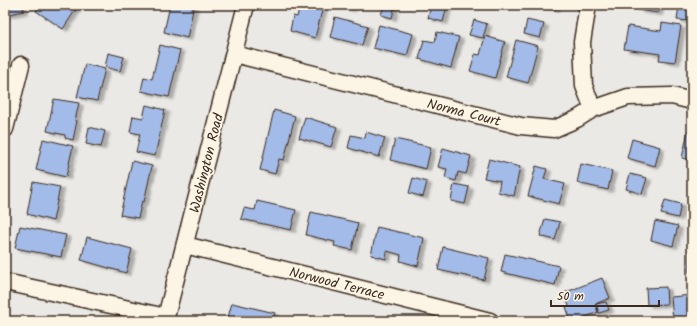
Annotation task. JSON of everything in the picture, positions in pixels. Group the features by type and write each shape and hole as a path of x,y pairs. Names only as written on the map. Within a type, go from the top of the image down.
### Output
{"street":[{"name":"Washington Road","path":"166,319 246,5"},
{"path":"588,5 582,42 584,86 593,109"},
{"name":"Norma Court","path":"234,54 521,126 554,129 578,119 593,109 628,97 672,96 692,101"},
{"path":"5,129 21,65"},
{"name":"Norwood Terrace","path":"185,245 490,321"},
{"path":"5,282 166,319"}],"building":[{"path":"5,5 22,5 24,11 5,15"},
{"path":"40,5 70,5 76,9 63,29 36,11"},
{"path":"170,5 194,5 187,38 164,32"},
{"path":"300,5 316,5 323,7 315,38 290,31 293,16 297,17"},
{"path":"337,5 352,5 351,9"},
{"path":"384,5 395,5 392,18 381,15"},
{"path":"431,5 447,6 443,22 428,18"},
{"path":"540,5 556,5 555,9"},
{"path":"639,5 659,5 658,13 638,10"},
{"path":"679,5 692,5 692,21 677,20"},
{"path":"335,17 368,26 362,45 330,37"},
{"path":"474,20 487,24 483,38 469,35"},
{"path":"527,20 544,24 540,38 524,34"},
{"path":"662,23 681,26 675,62 659,60 660,54 624,49 628,26 661,31"},
{"path":"379,25 413,34 407,56 373,48"},
{"path":"437,32 459,37 451,68 419,59 424,40 435,42"},
{"path":"485,36 505,42 495,78 470,71 475,54 480,55"},
{"path":"516,40 538,46 528,83 506,77"},
{"path":"160,45 180,50 169,97 141,91 144,77 152,79"},
{"path":"108,53 124,57 120,71 105,67"},
{"path":"85,64 105,69 97,101 77,97"},
{"path":"54,99 79,103 73,140 65,138 65,135 47,131"},
{"path":"146,105 165,110 155,156 136,152 140,134 130,132 133,116 143,118"},
{"path":"274,110 295,116 284,160 279,159 275,174 260,170"},
{"path":"305,117 337,127 331,147 299,138"},
{"path":"89,127 105,131 101,147 86,144"},
{"path":"688,131 692,131 692,160 682,158"},
{"path":"366,132 385,138 379,157 348,148 351,135 365,138"},
{"path":"43,139 73,146 66,177 36,170"},
{"path":"395,139 431,147 426,169 390,160"},
{"path":"632,139 660,147 655,166 627,158"},
{"path":"443,148 471,156 466,174 458,172 456,181 445,178 447,169 438,167"},
{"path":"489,159 520,167 514,196 498,192 500,181 484,178"},
{"path":"132,161 152,166 144,202 142,201 138,218 120,215"},
{"path":"581,164 612,171 608,190 577,183"},
{"path":"536,166 547,169 544,179 565,184 559,204 528,196"},
{"path":"630,174 647,178 642,194 626,189"},
{"path":"413,178 427,182 423,197 409,193"},
{"path":"33,182 60,187 53,221 27,214"},
{"path":"454,184 469,187 465,204 451,201"},
{"path":"665,200 681,204 678,218 661,214"},
{"path":"257,201 296,210 291,230 241,219 244,208 255,210"},
{"path":"311,212 358,223 352,250 334,246 335,242 306,235"},
{"path":"545,219 560,222 555,240 540,236"},
{"path":"655,221 678,226 673,246 651,240"},
{"path":"20,226 66,235 61,257 15,248"},
{"path":"377,227 424,238 418,266 400,261 401,255 387,251 386,259 371,255"},
{"path":"87,237 132,249 126,273 81,260"},
{"path":"689,246 692,246 692,273 689,272"},
{"path":"443,247 489,258 484,280 438,270"},
{"path":"505,254 559,266 555,285 501,272"},
{"path":"602,278 610,298 595,304 598,312 576,321 571,321 566,307 569,306 564,293"},
{"path":"666,287 667,304 647,305 646,288"},
{"path":"692,295 692,321 673,321 671,297"},
{"path":"606,302 609,310 599,313 596,304"},
{"path":"232,303 275,313 273,321 227,321"}]}
